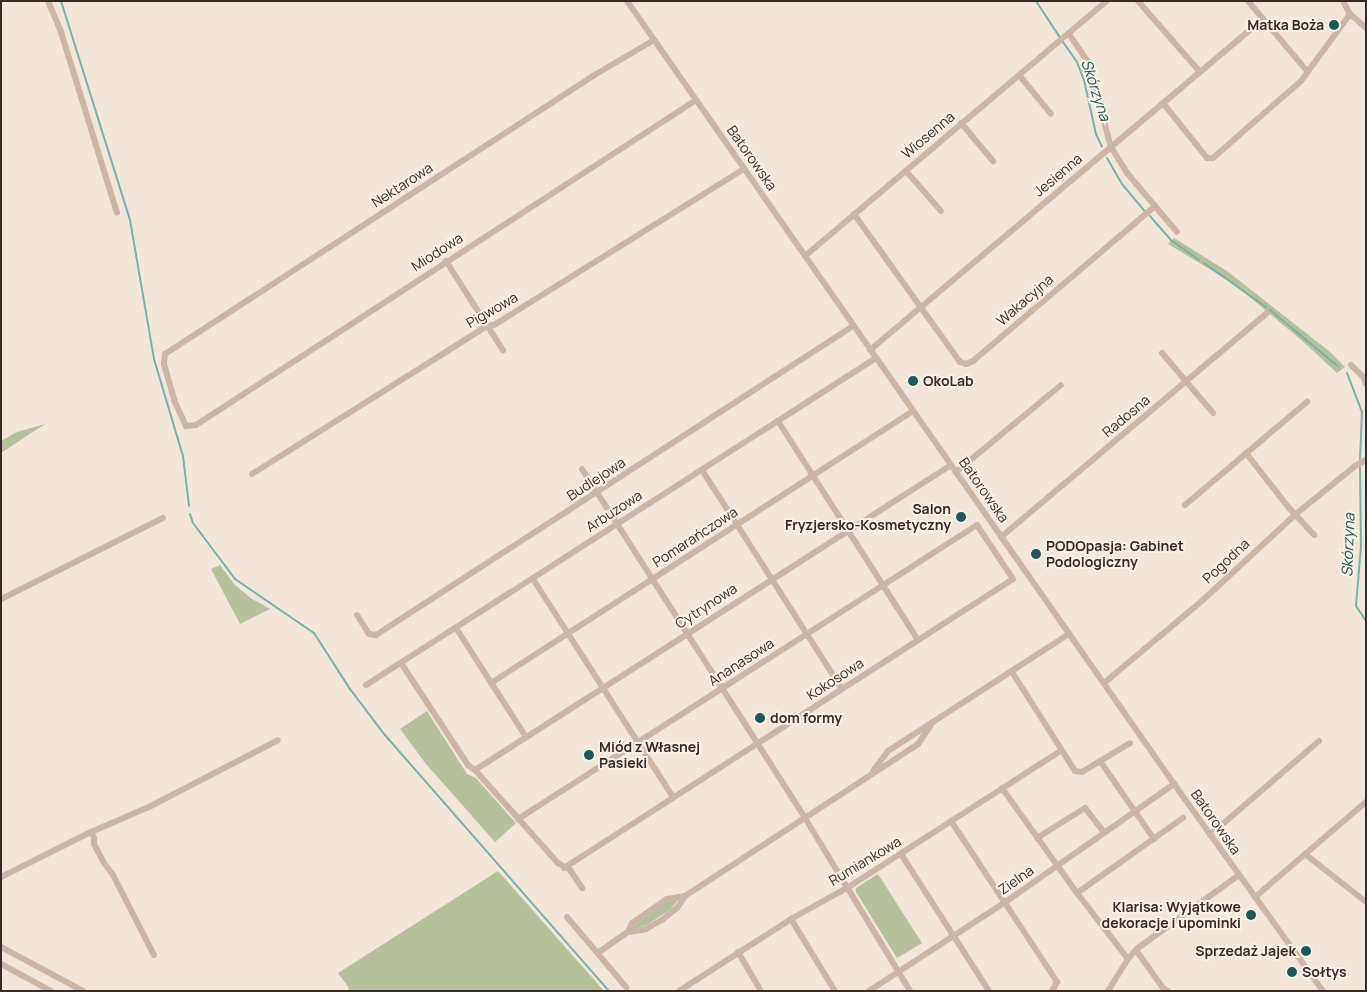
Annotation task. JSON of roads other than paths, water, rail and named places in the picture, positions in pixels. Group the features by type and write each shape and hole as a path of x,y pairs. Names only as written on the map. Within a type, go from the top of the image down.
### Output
{"street":[{"path":"48,1 61,32 117,213"},
{"name":"Batorowska","path":"627,1 1174,784 1254,897 1324,991"},
{"name":"Wiosenna","path":"805,256 1107,1"},
{"path":"1138,1 1199,71"},
{"path":"1248,1 1307,71"},
{"path":"1343,1 1350,14 1366,28"},
{"path":"1163,103 1207,158 1213,158 1301,82 1307,71 1350,14"},
{"name":"Jesienna","path":"870,350 1263,19"},
{"path":"1069,34 1088,62 1111,147 1127,173 1177,232"},
{"name":"Nektarowa","path":"192,427 186,426 174,400 164,364 165,354 593,76 654,40"},
{"path":"1019,75 1051,114"},
{"name":"Miodowa","path":"192,427 696,100"},
{"path":"962,123 994,161"},
{"name":"Pigwowa","path":"252,474 487,326 494,325 744,169"},
{"path":"906,171 941,211"},
{"name":"Wakacyjna","path":"922,308 960,362 966,364 974,361 1155,206"},
{"path":"854,214 922,308"},
{"path":"446,262 503,350"},
{"name":"Radosna","path":"1001,537 1267,313"},
{"name":"Budlejowa","path":"357,615 369,634 376,635 598,493 853,326"},
{"path":"1162,353 1213,413"},
{"name":"Arbuzowa","path":"366,685 876,358"},
{"path":"1351,365 1364,378 1366,384"},
{"path":"956,472 1061,385"},
{"path":"1185,505 1307,402"},
{"name":"Pomarańczowa","path":"491,683 913,412"},
{"path":"778,421 918,640"},
{"path":"1246,453 1274,490 1314,535"},
{"name":"Pogodna","path":"1104,683 1208,595 1296,514 1355,466 1366,460"},
{"name":"Cytrynowa","path":"475,770 951,465"},
{"path":"582,469 805,818 910,991"},
{"path":"702,470 842,689"},
{"path":"1,599 163,518"},
{"name":"Ananasowa","path":"518,819 977,525"},
{"name":"Kokosowa","path":"564,868 1013,579 977,525"},
{"path":"532,579 673,797"},
{"path":"456,628 526,737"},
{"path":"599,952 628,932 646,929 663,919 676,908 685,896 918,744 932,724 1069,634"},
{"path":"401,663 468,766 475,770 558,863 570,870 582,888"},
{"path":"1012,672 1075,771 1082,772 1130,743"},
{"path":"1,877 91,832 149,807 278,740"},
{"path":"1210,835 1319,741"},
{"name":"Rumiankowa","path":"679,991 791,919 847,888 1062,750"},
{"path":"1100,761 1154,839"},
{"name":"Zielna","path":"869,991 1004,903 1174,784"},
{"path":"1002,788 1076,893 1128,959"},
{"path":"1254,897 1366,802"},
{"path":"1037,838 1085,808 1104,832"},
{"path":"1076,893 1183,818"},
{"path":"951,821 1057,982 1052,991"},
{"path":"91,832 94,844 113,875 154,955"},
{"path":"901,854 989,991"},
{"path":"1304,854 1366,902"},
{"path":"1108,991 1128,959 1136,950 1239,876"},
{"path":"628,932 632,923 667,899 685,896"},
{"path":"567,917 599,952 626,987"},
{"path":"791,919 835,991"},
{"path":"1,947 83,991"},
{"path":"1136,950 1163,988 1168,991"},
{"path":"738,952 761,991"},
{"path":"2,965 51,991"}],"waterway":[{"path":"61,1 130,220 154,359 183,456 189,506"},
{"name":"Skórzyna","path":"1036,1 1059,36"},
{"name":"Skórzyna","path":"1063,42 1077,62 1084,80 1096,134 1102,147"},
{"name":"Skórzyna","path":"1107,158 1122,184 1145,211"},
{"name":"Skórzyna","path":"1150,216 1172,241 1199,260"},
{"name":"Skórzyna","path":"1204,263 1266,307"},
{"name":"Skórzyna","path":"1270,310 1339,367"},
{"name":"Skórzyna","path":"1347,373 1362,412 1360,459"},
{"name":"Skórzyna","path":"1360,467 1361,546 1356,606 1366,621"},
{"path":"190,514 193,523 235,579 314,633 350,689 384,734 609,991"}],"place":[{"name":"Matka Boża","path":"1334,25"},
{"name":"OkoLab","path":"913,381"},
{"name":"Salon Fryzjersko-Kosmetyczny","path":"961,517"},
{"name":"PODOpasja: Gabinet Podologiczny","path":"1036,554"},
{"name":"dom formy","path":"760,718"},
{"name":"Miód z Własnej Pasieki","path":"589,755"},
{"name":"Klarisa: Wyjątkowe dekoracje i upominki","path":"1251,915"},
{"name":"Sprzedaż Jajek","path":"1306,951"},
{"name":"Sołtys","path":"1292,972"}]}
